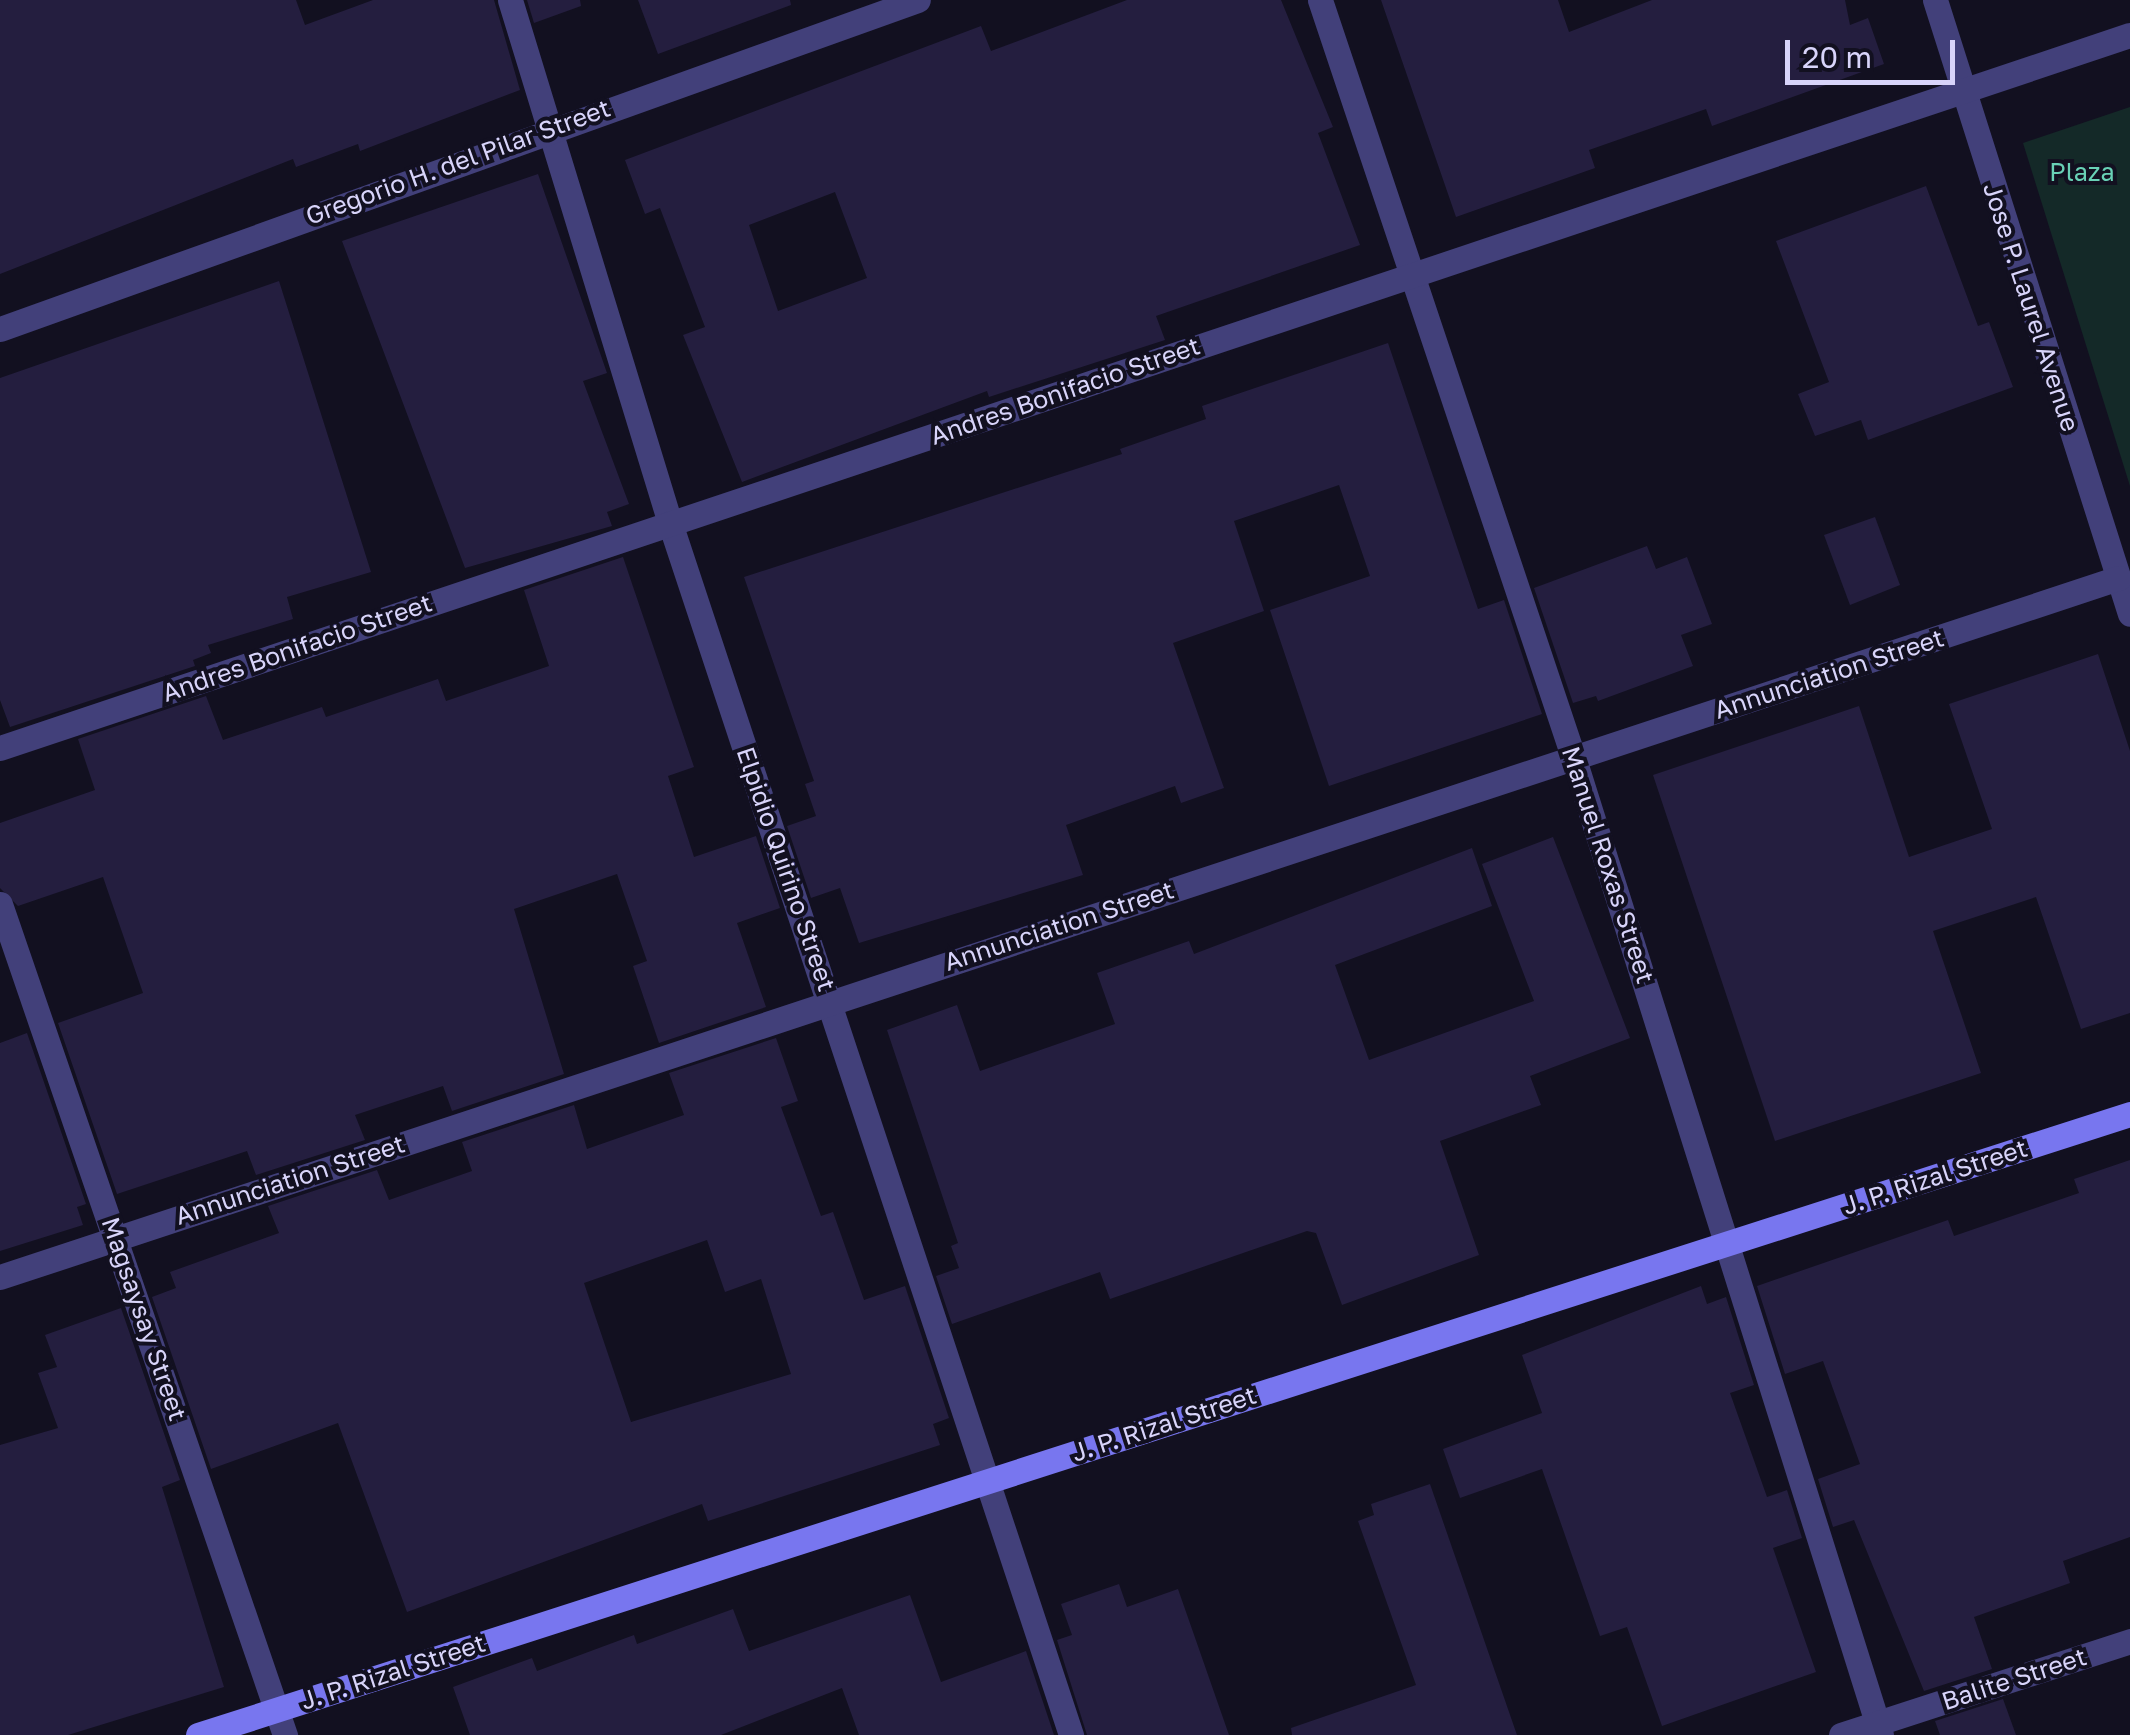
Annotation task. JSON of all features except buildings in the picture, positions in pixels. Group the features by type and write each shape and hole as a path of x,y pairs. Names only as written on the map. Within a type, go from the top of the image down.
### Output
{"main road":[{"name":"J. P. Rizal Street","path":"198,1735 2130,1114"}],"street":[{"name":"Elpidio Quirino Street","path":"510,0 670,524 1071,1735"},
{"name":"Gregorio H. del Pilar Street","path":"0,329 549,128 918,0"},
{"name":"Manuel Roxas Street","path":"1320,0 1574,759 1879,1729"},
{"name":"Jose P. Laurel Avenue","path":"1934,0 2130,614"},
{"name":"Andres Bonifacio Street","path":"0,748 2130,35"},
{"name":"Annunciation Street","path":"0,1276 2118,578"},
{"name":"Magsaysay Street","path":"0,904 286,1735"},
{"name":"Balite Street","path":"1841,1735 1879,1729 2130,1641"}],"green space":[{"name":"Plaza","path":"2130,107 2130,486 2023,143"}]}
